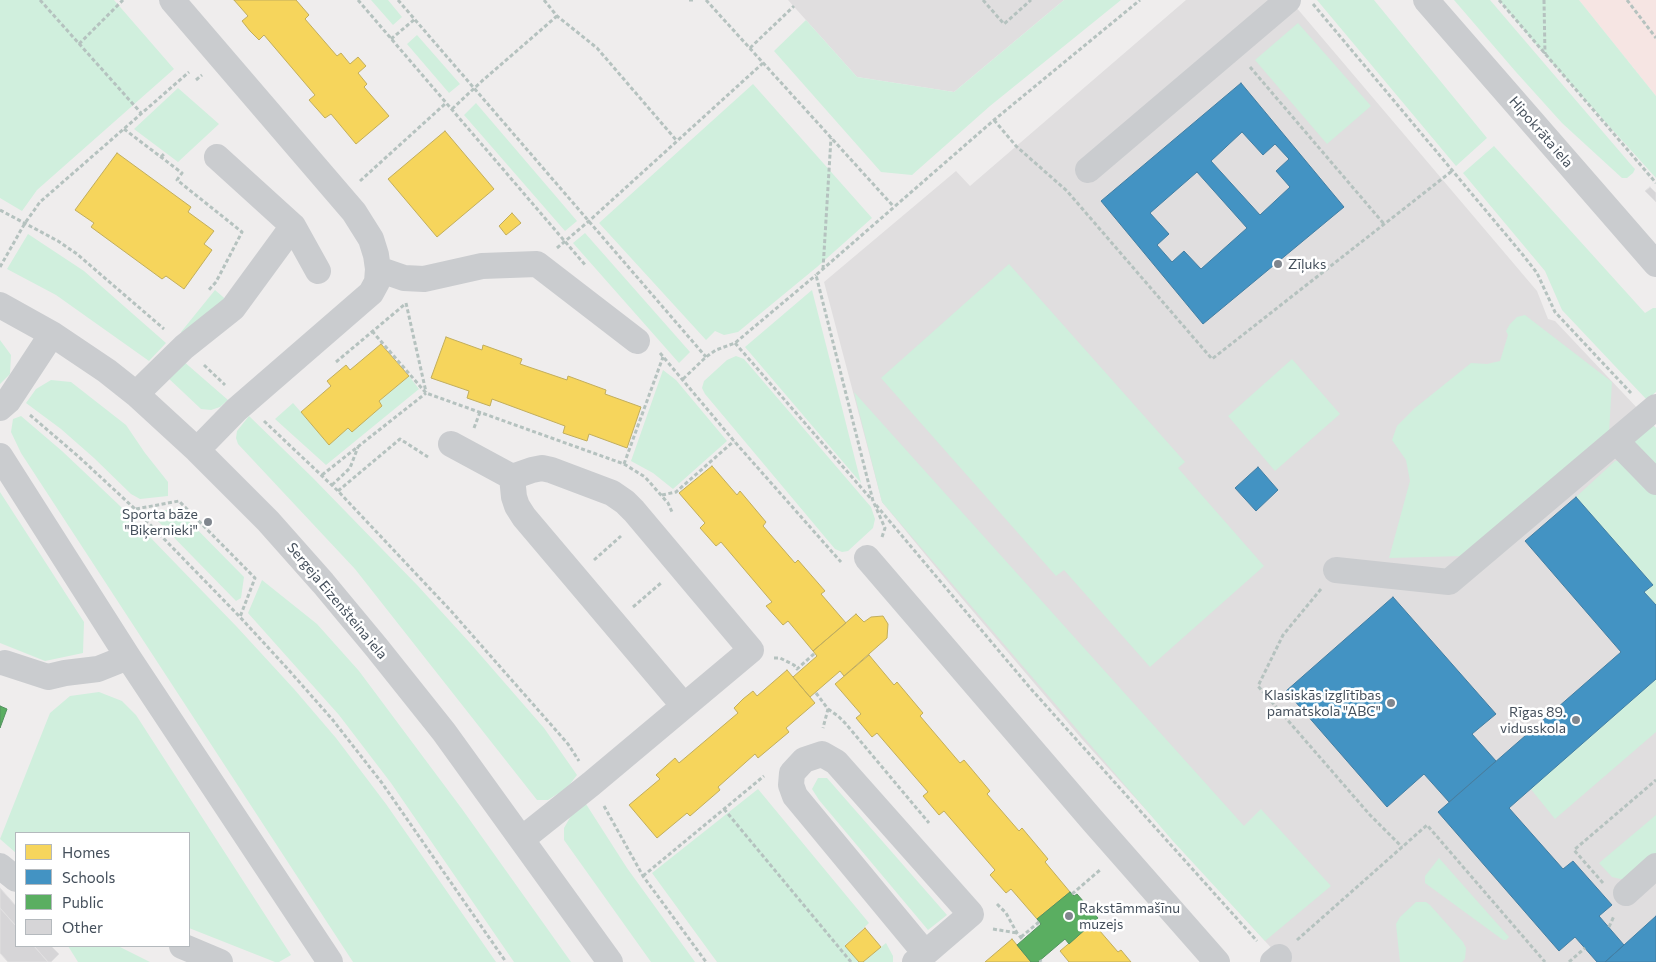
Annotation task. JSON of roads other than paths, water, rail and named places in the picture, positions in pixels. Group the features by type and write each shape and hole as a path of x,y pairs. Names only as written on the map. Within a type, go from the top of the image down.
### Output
{"street":[{"path":"172,0 354,212 371,239 378,269 377,282 371,293 244,402 222,422 197,450"},
{"path":"1088,170 1288,0"},
{"name":"Hipokrāta iela","path":"1426,0 1656,264"},
{"path":"217,156 293,226 318,271"},
{"path":"136,394 184,347 233,308 293,226"},
{"path":"378,269 404,278 424,279 482,266 537,264 647,345"},
{"name":"Sergeja Eizenšteina iela","path":"0,304 52,334 136,394 197,450 268,521 329,590 444,732 610,962"},
{"path":"0,408 8,401 52,334"},
{"path":"1336,570 1449,582 1653,410"},
{"path":"1616,441 1656,482"},
{"path":"451,444 512,477 542,468 612,493 625,502 751,650 592,784 522,839"},
{"path":"0,456 128,657 330,962"},
{"path":"512,477 514,497 524,517 684,706"},
{"path":"867,558 1217,962"},
{"path":"5,663 48,677 98,669 128,657"},
{"path":"822,754 836,762 971,914 920,958 795,796 791,786 792,772 804,760 822,754"},
{"path":"0,866 15,878"},
{"path":"1617,891 1656,866"},
{"path":"183,952 220,962"}],"place":[{"name":"Zīļuks","path":"1278,264"},
{"name":"Sporta bāze \"Biķernieki\"","path":"208,522"},
{"name":"Klasiskās izglītības pamatskola \"ABC\"","path":"1391,703"},
{"name":"Rīgas 89. vidusskola","path":"1576,720"},
{"name":"Rakstāmmašīnu muzejs","path":"1069,916"}]}
